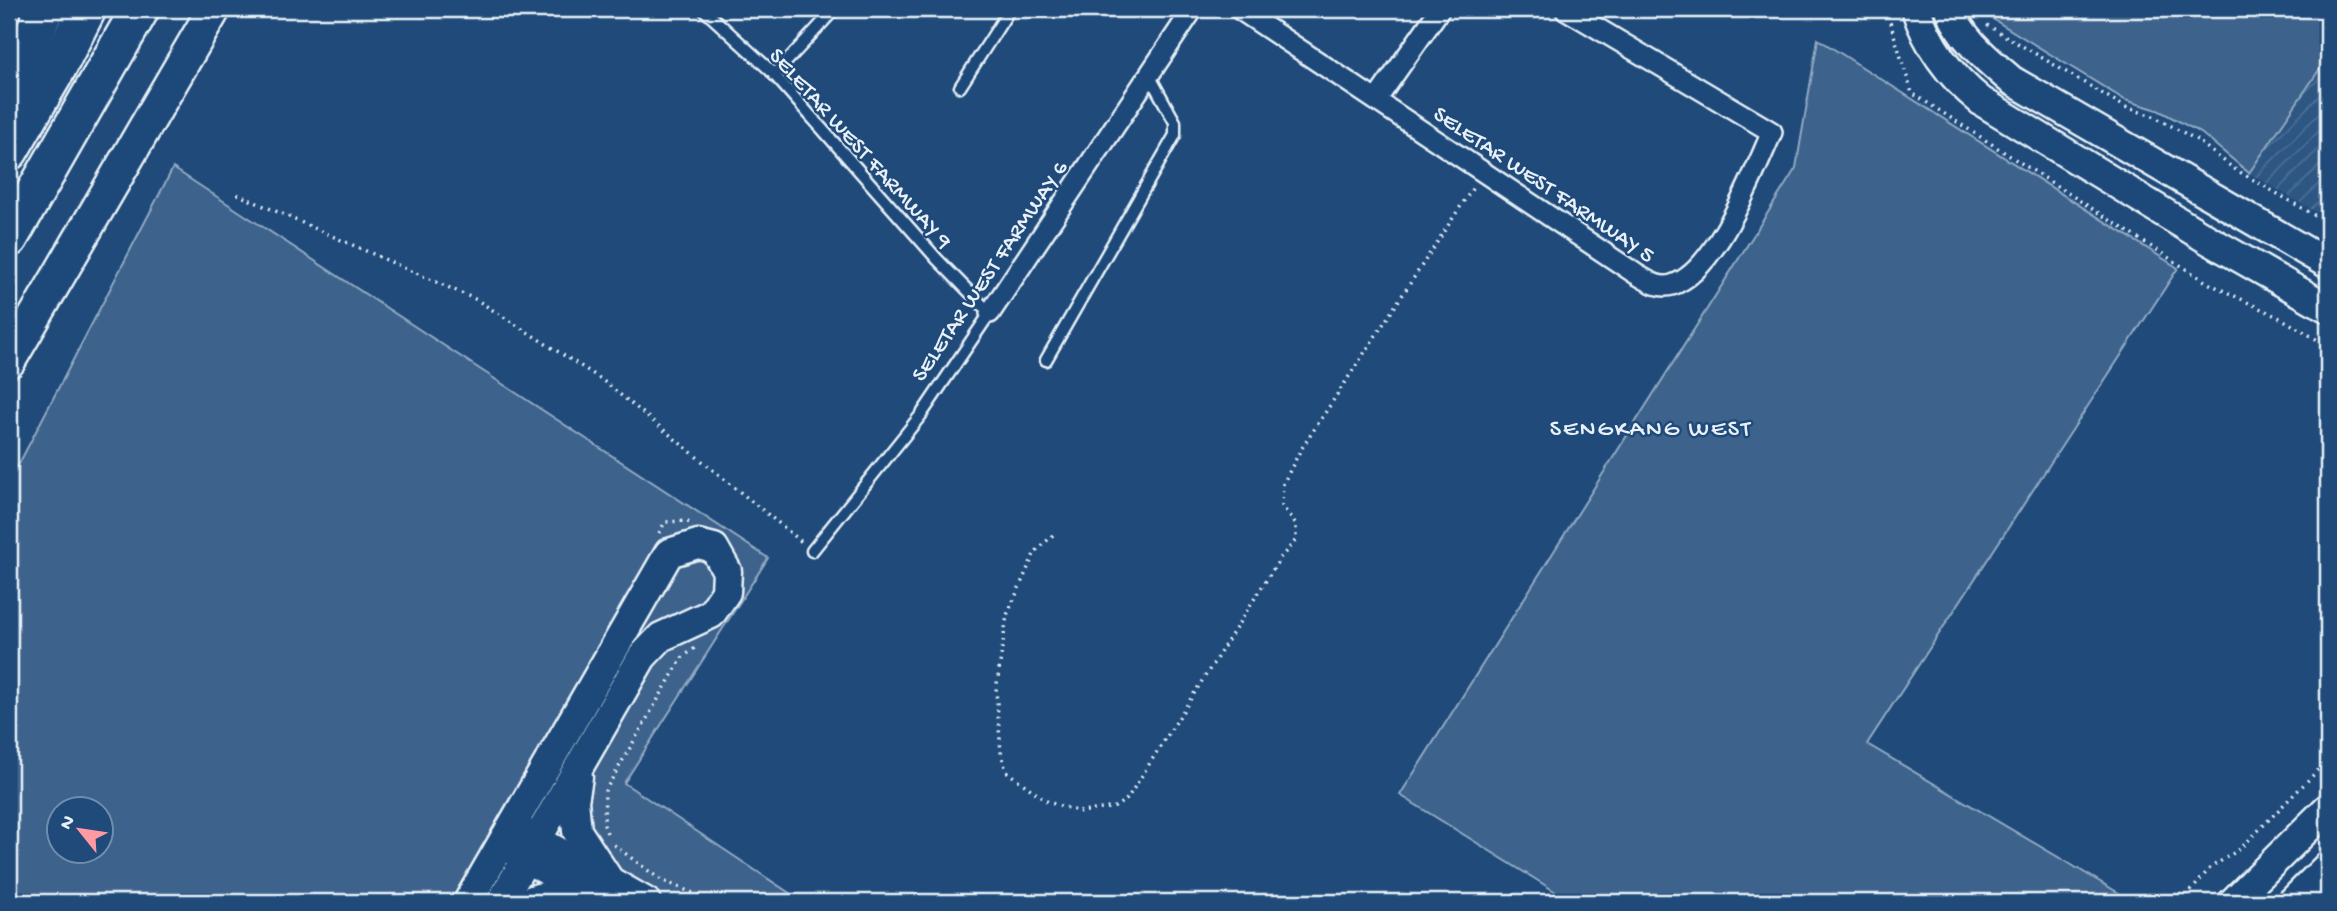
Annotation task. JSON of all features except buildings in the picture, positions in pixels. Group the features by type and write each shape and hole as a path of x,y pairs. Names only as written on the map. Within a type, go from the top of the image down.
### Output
{"highway":[{"path":"9,88 45,9"},
{"path":"9,151 55,72 87,9"},
{"path":"9,238 140,9"}],"main road":[{"path":"9,361 214,9"},
{"path":"1916,9 1932,47 1965,88 1981,101 2207,239 2328,308"},
{"path":"1950,9 1971,43 2011,80 2328,264"},
{"path":"468,902 669,553 698,544 714,548 727,571 726,592 711,614 661,637 642,657 501,902"},
{"path":"581,764 574,801 577,831 601,893"},
{"path":"2233,902 2328,808"},
{"path":"506,835 601,893"},
{"path":"2292,902 2328,866"},
{"path":"527,902 558,895 601,893 646,902"}],"street":[{"name":"SELETAR WEST FARMWAY 6","path":"990,313 1193,9"},
{"name":"SELETAR WEST FARMWAY 5","path":"1239,9 1636,274 1656,285 1670,285 1699,267 1712,248 1739,206 1772,132 1565,9"},
{"path":"1377,99 1440,9"}],"lane":[{"name":"SELETAR WEST FARMWAY 9","path":"704,9 774,75 937,259 990,313"},
{"path":"774,75 835,9"},
{"path":"960,87 1010,9"},
{"path":"1046,360 1175,135 1175,122 1149,75"},
{"name":"SELETAR WEST FARMWAY 6","path":"812,551 921,415 990,313"}],"path":[{"path":"1886,9 1912,93 2208,283 2284,320 2328,346"},
{"path":"1984,23 2125,107 2153,116 2197,140 2233,168 2328,223"},
{"path":"1053,535 1035,552 1007,615 996,691 1001,752 1006,771 1048,802 1081,811 1115,807 1127,799 1281,557 1296,540 1296,524 1282,506 1283,484 1300,451 1483,172"},
{"path":"237,194 477,300 601,379 812,551"},
{"path":"682,658 605,791 604,825 610,842 661,880 715,902"},
{"path":"2182,902 2210,868 2240,849 2328,760"}],"shaded area":[{"path":"1980,9 2328,9 2328,57 2249,173 2201,133 2158,110 2125,100"},
{"path":"1818,39 2178,268 1867,744 2134,902 1572,902 1400,795 1796,168"},
{"path":"2328,57 2328,219 2249,173"},
{"path":"173,168 768,558 624,783 803,902 9,902 9,483"}],"district":[{"name":"SENGKANG WEST","path":"1651,427"}]}
